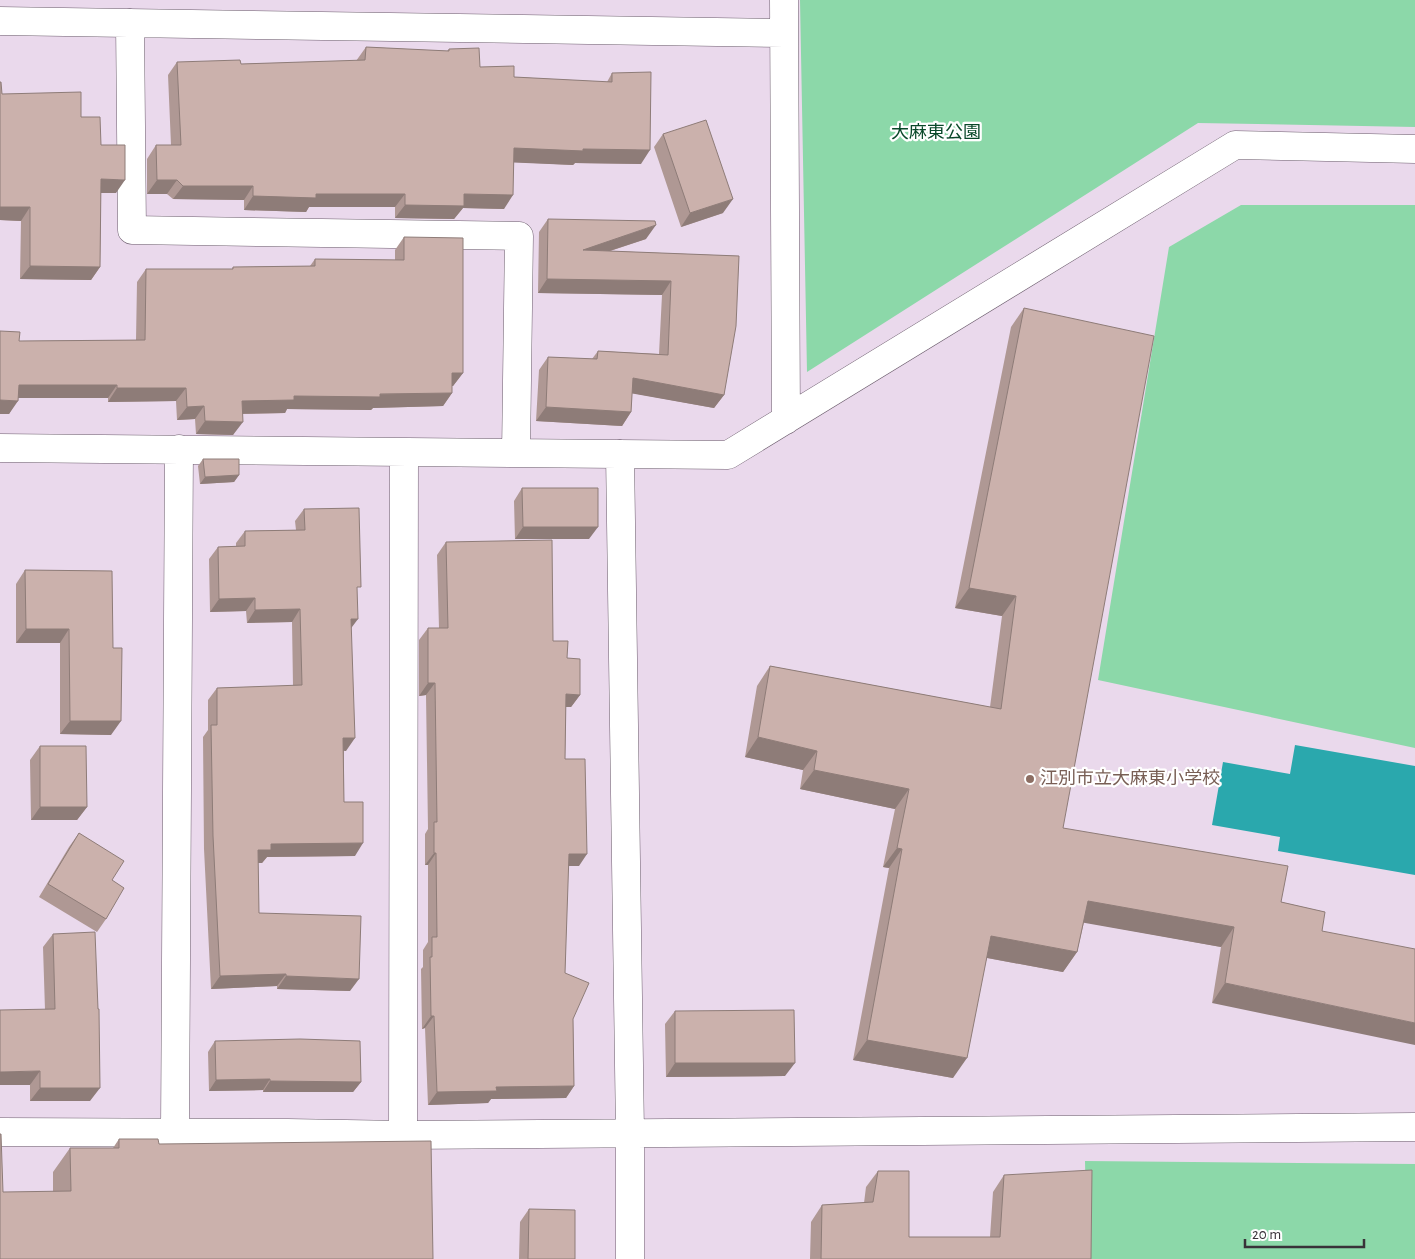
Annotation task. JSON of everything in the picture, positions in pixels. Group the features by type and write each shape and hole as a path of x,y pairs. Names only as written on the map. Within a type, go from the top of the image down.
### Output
{"street":[{"path":"784,0 786,420"},
{"path":"0,21 784,33"},
{"path":"130,23 132,230 519,236 516,453"},
{"path":"0,448 728,455 1235,145 1415,149"},
{"path":"175,1132 179,449"},
{"path":"403,1135 404,452"},
{"path":"620,454 630,1133 630,1259"},
{"path":"0,1132 403,1135 1415,1127"}],"green space":[{"name":"大麻東公園","path":"800,0 1415,0 1415,127 1198,123 807,372"},
{"path":"1241,205 1415,205 1415,748 1098,680 1169,247"},
{"path":"1085,1161 1415,1164 1415,1259 1087,1259"}],"water":[{"path":"1295,745 1415,766 1415,875 1278,851 1280,837 1212,825 1223,762 1290,774"}],"building":[{"path":"366,47 449,51 449,49 479,48 480,67 514,66 514,77 612,82 612,73 651,72 650,150 583,149 583,151 514,148 513,195 464,194 464,206 405,205 405,194 316,194 316,198 253,196 253,186 183,186 177,180 157,180 156,145 181,145 177,62 240,60 241,64 365,60"},
{"path":"0,82 2,94 81,92 81,117 100,117 101,145 125,145 125,180 101,179 100,267 30,266 30,207 0,207"},
{"path":"706,120 733,199 690,213 663,134"},
{"path":"548,219 655,221 656,225 583,250 739,256 736,326 724,395 633,378 631,412 546,407 548,357 597,359 598,351 668,355 671,281 547,279"},
{"path":"404,237 463,238 463,373 452,373 452,393 380,394 380,397 294,396 294,400 242,401 243,422 205,421 204,406 187,407 186,388 117,388 117,385 19,385 18,401 0,400 0,331 20,332 19,341 145,340 146,269 233,269 233,267 315,266 315,259 404,260"},
{"path":"1024,308 1154,336 1063,828 1288,866 1281,902 1325,912 1322,931 1415,949 1415,1023 1225,983 1234,927 1088,901 1077,952 991,936 967,1058 867,1040 902,849 897,848 909,789 814,770 817,751 758,737 770,666 1001,709 1016,596 969,588"},
{"path":"203,459 239,459 239,475 205,477"},
{"path":"522,488 598,488 598,527 523,527"},
{"path":"359,508 361,587 357,587 358,619 351,619 355,738 343,738 344,802 363,802 363,843 271,844 271,850 258,850 259,913 361,916 359,979 286,976 286,974 220,976 213,836 211,725 217,725 217,688 302,685 300,609 255,610 255,598 219,599 218,547 245,546 245,531 305,530 304,509"},
{"path":"552,540 553,641 568,641 567,658 580,659 580,695 566,694 565,759 585,759 587,854 569,854 565,973 589,983 573,1019 574,1086 496,1087 497,1091 437,1092 434,1016 431,1016 430,957 432,957 432,937 437,937 436,853 434,853 434,822 437,822 435,683 428,683 428,628 448,628 446,542"},
{"path":"25,570 112,571 113,648 122,648 121,721 70,721 69,629 26,629"},
{"path":"40,746 86,746 87,807 40,807"},
{"path":"79,833 124,861 112,880 124,888 106,919 48,884"},
{"path":"95,932 99,1009 100,1088 40,1088 40,1071 0,1072 0,1010 55,1009 53,934"},
{"path":"794,1010 795,1063 675,1063 675,1011"},
{"path":"300,1039 360,1041 361,1082 270,1081 270,1079 216,1080 215,1041"},
{"path":"0,1134 3,1192 71,1191 70,1148 119,1148 119,1139 158,1139 159,1144 431,1141 433,1259 0,1259"},
{"path":"1092,1170 1091,1259 821,1259 822,1205 873,1202 878,1171 909,1171 909,1237 1000,1237 1004,1175"},
{"path":"529,1209 575,1210 575,1259 528,1259"}],"place":[{"name":"江別市立大麻東小学校","path":"1030,779"}]}
